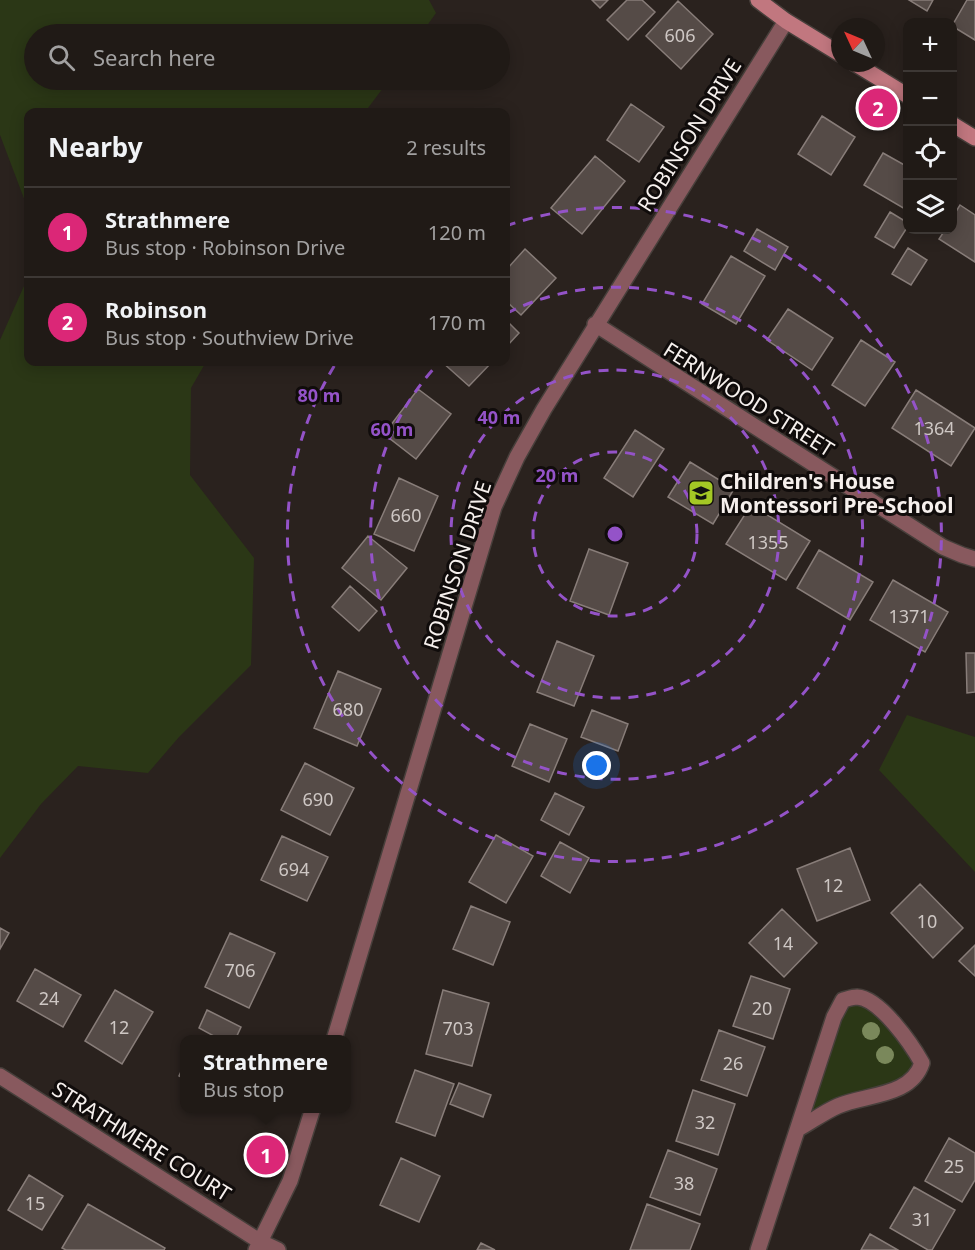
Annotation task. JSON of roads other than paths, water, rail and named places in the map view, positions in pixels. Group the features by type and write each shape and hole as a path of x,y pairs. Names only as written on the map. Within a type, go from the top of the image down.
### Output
{"street":[{"path":"758,0 786,21 831,48"},
{"name":"ROBINSON DRIVE","path":"336,1035 494,507 522,447 595,324 786,21"},
{"path":"869,72 903,93"},
{"path":"955,126 975,138"},
{"name":"FERNWOOD STREET","path":"595,324 944,547 975,559"},
{"path":"758,1250 834,1017 843,1000 857,997 870,1001 913,1047 922,1063 919,1072 908,1084 838,1106 798,1129"},
{"name":"STRATHMERE COURT","path":"0,1076 259,1246 278,1250"},
{"path":"259,1246 290,1181 311,1113"}],"place":[{"name":"Robinson","path":"878,108"},
{"name":"Children's House Montessori Pre-School","path":"701,493"},
{"name":"Strathmere","path":"266,1155"}]}
